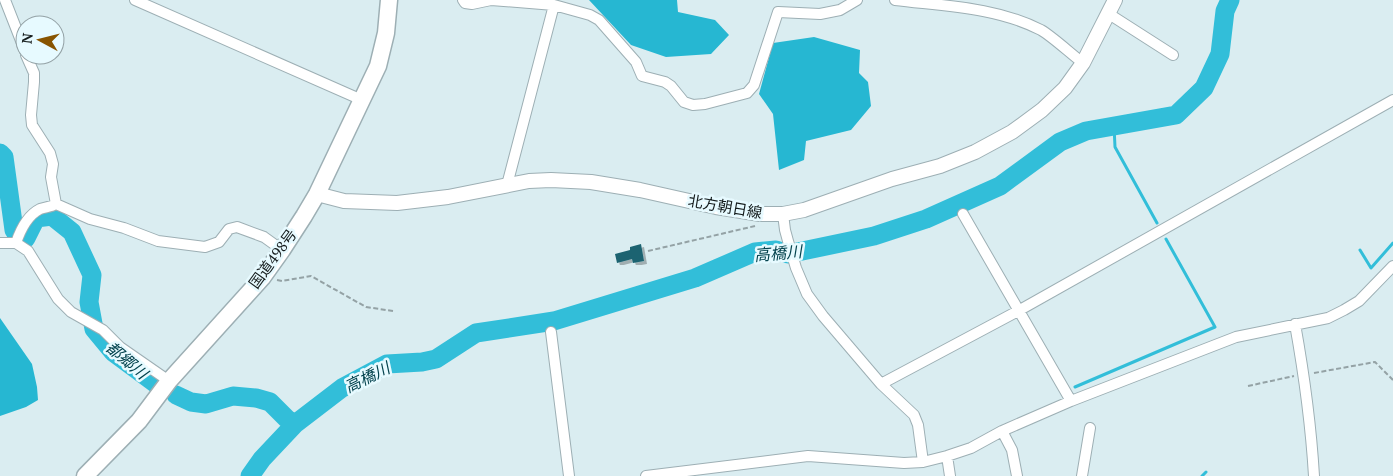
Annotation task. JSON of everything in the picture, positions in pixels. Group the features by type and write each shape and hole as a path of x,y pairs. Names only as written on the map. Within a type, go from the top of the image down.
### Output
{"highway":[{"name":"国道498号","path":"85,476 138,421 169,382 262,278 282,250 317,194 378,66 386,33 389,0"}],"main road":[{"name":"北方朝日線","path":"317,194 344,201 398,203 448,197 507,184 551,180 591,182 760,214 783,214 804,210 892,179 940,166 974,152 1012,132 1042,110 1064,88 1083,63 1116,0"}],"street":[{"path":"6,0 15,25"},
{"path":"135,0 362,100"},
{"path":"463,0 464,3 472,4 491,0 554,5 590,15 599,20 636,62 642,76 665,82 672,86 684,102 694,105 747,93 754,85 778,12 820,14 840,10 857,0"},
{"path":"894,0 976,9 1004,16 1042,31 1083,63"},
{"path":"507,184 554,5"},
{"path":"1110,14 1173,55"},
{"path":"30,65 34,73 32,125 50,153 53,164 51,177 56,204"},
{"path":"881,384 1018,311 1393,100"},
{"path":"16,243 20,231 31,216 40,210 56,204"},
{"path":"56,204 90,219 124,228 158,241 205,247 219,242 229,229 237,227 264,237 282,250"},
{"path":"783,214 785,230 796,268 807,294 820,313 881,384 914,415 918,425 923,462"},
{"path":"963,214 1072,401"},
{"path":"0,243 16,243 28,251 58,299 71,312 102,330 120,347 169,382"},
{"path":"646,476 808,456 904,463 923,462 946,456 970,448 1072,401 1236,337 1328,318 1359,301 1393,266"},
{"path":"1295,324 1304,374 1313,449 1314,476"},
{"path":"551,332 569,476"},
{"path":"1082,476 1090,428"},
{"path":"1002,432 1012,450 1017,476"},
{"path":"946,456 950,476"}],"path":[{"path":"648,251 761,224"},
{"path":"262,278 282,281 311,276 366,306 393,311"},
{"path":"1248,386 1375,362 1393,380"}],"shaded area":[{"path":"589,0 677,0 678,12 715,20 729,35 711,54 666,57 631,45"},
{"path":"814,37 860,50 859,73 868,82 871,106 851,130 806,141 804,160 779,170 773,114 759,94 773,43"},
{"path":"0,318 32,364 38,400 26,407 0,416"}],"building":[{"path":"641,244 644,261 633,263 632,259 617,263 615,254 630,250 630,247"}],"waterway":[{"name":"高橋川","path":"250,476 262,459 295,424 342,388 387,364 422,362 436,359 476,333 554,321 695,278 755,252 776,250 788,254 874,236 926,219 1000,186 1060,142 1086,131 1176,115 1204,88 1220,54 1225,11 1230,0"},
{"path":"1114,126 1115,147 1157,223"},
{"name":"都郷川","path":"0,153 4,157 14,230 19,238 26,238 36,218 52,216 72,232 92,275 89,302 94,329 113,352 155,383"},
{"path":"1075,387 1215,327 1166,239"},
{"path":"1360,250 1371,268 1393,243"},
{"name":"都郷川","path":"176,395 191,402 206,404 233,396 256,398 270,402 287,419 295,424"},
{"path":"1202,476 1206,472"}]}
